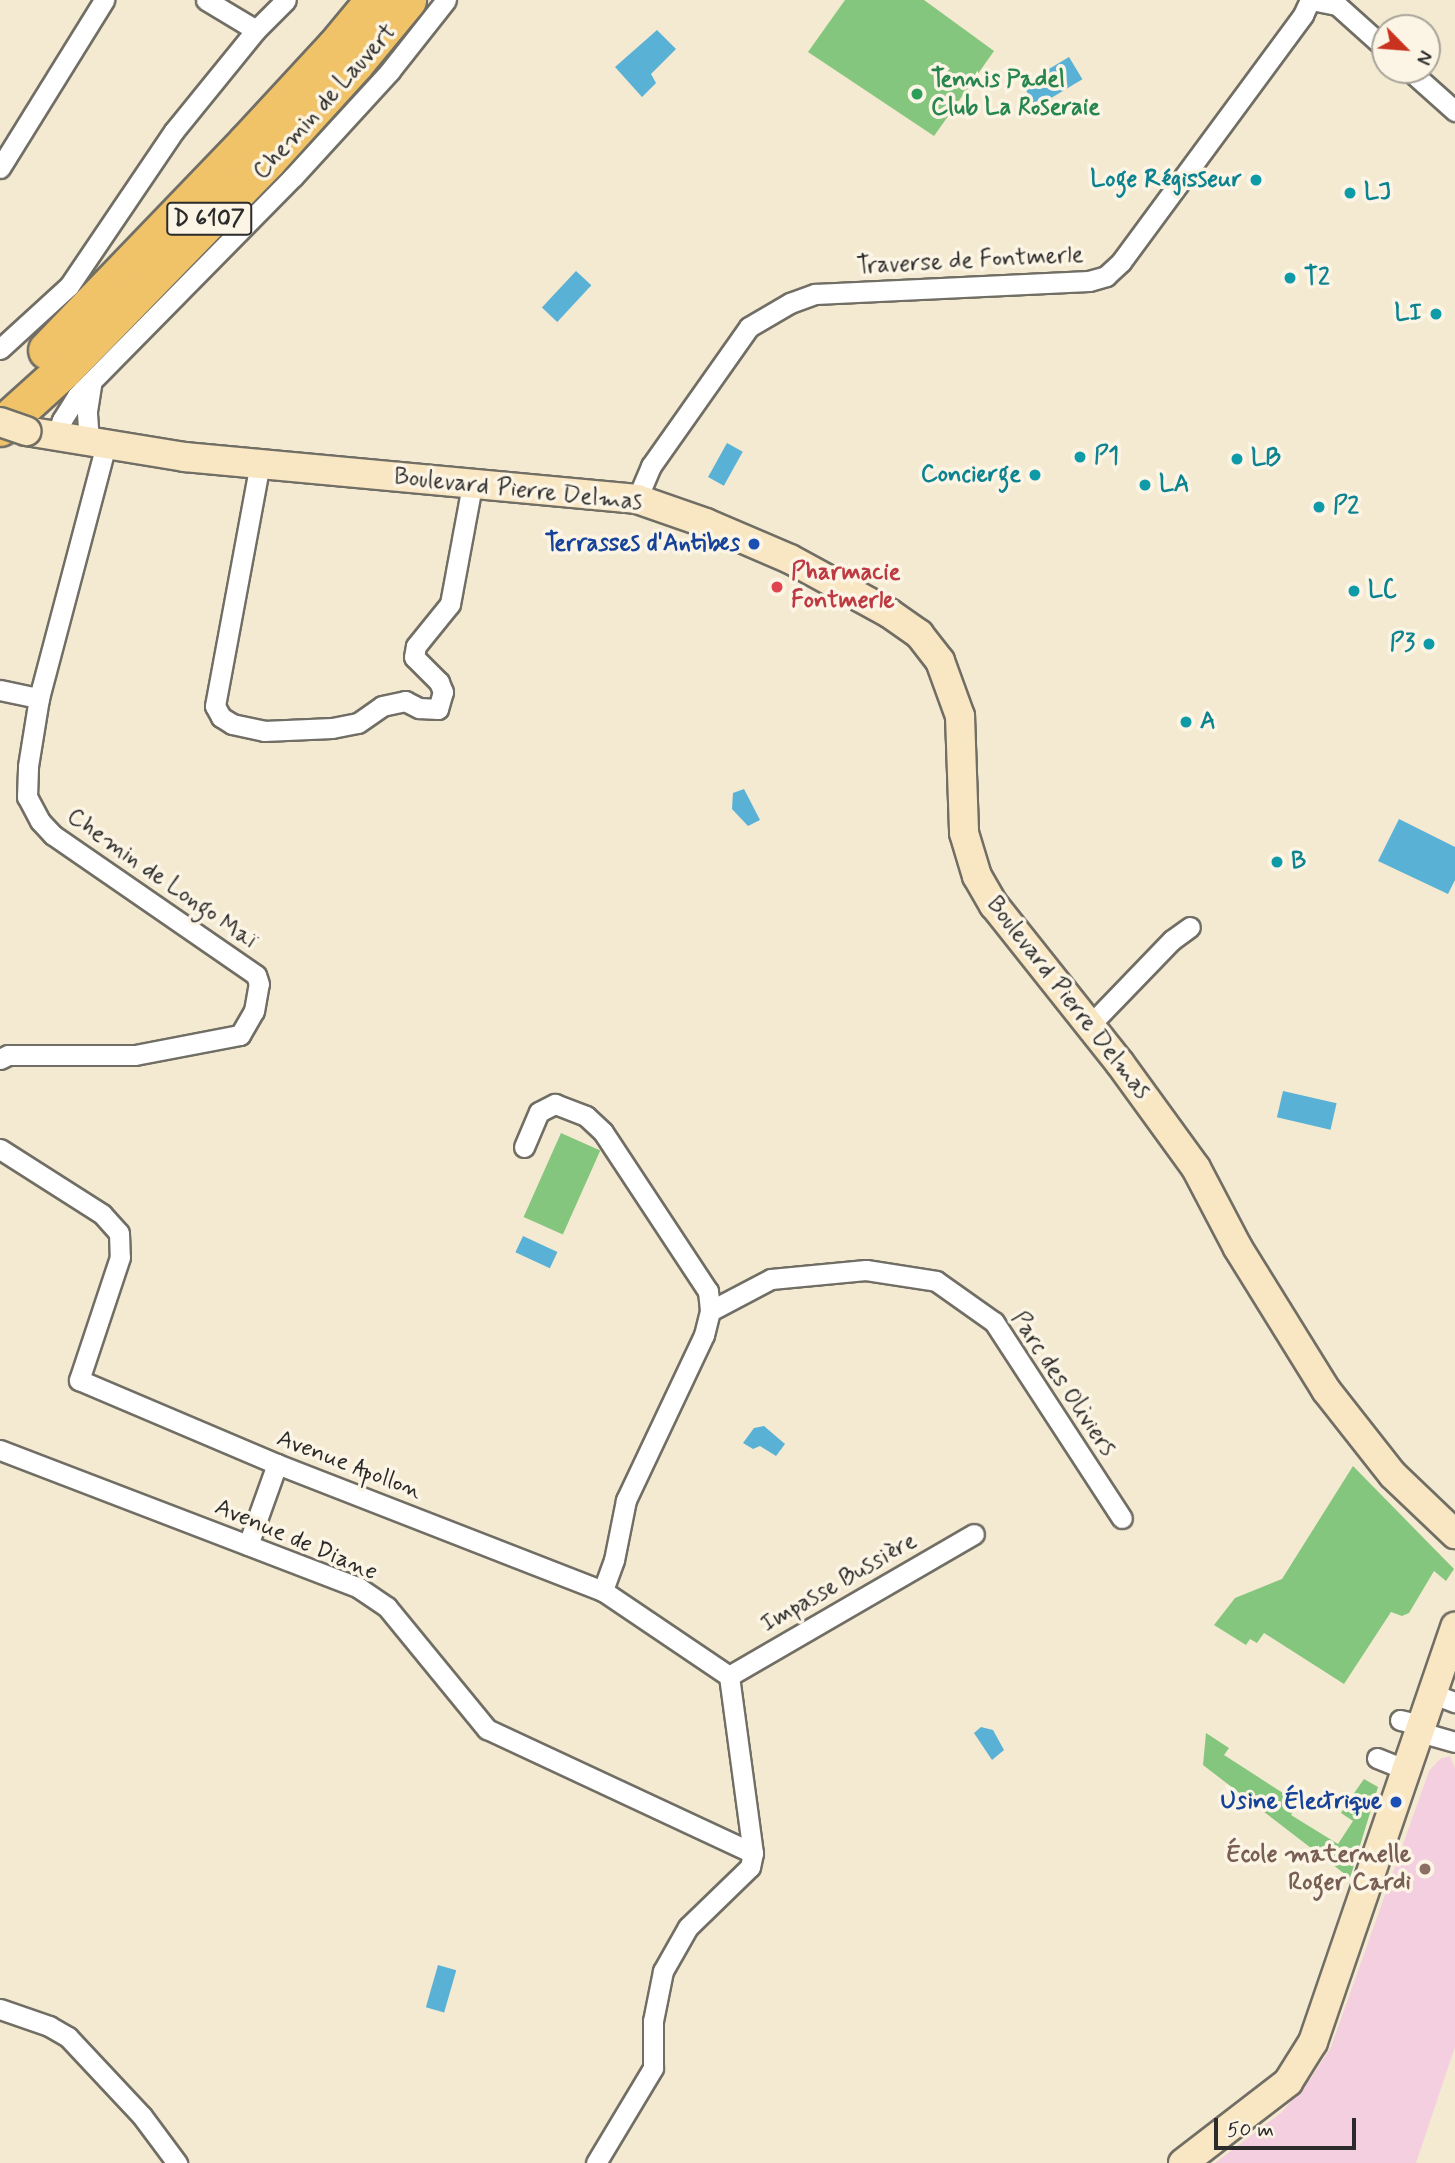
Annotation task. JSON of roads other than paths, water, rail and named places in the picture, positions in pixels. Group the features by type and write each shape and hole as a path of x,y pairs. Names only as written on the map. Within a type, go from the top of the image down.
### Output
{"highway":[{"name":"D 6107","path":"0,393 43,355 236,153 335,47 373,0"},
{"name":"D 6107","path":"9,427 267,160 355,63 407,0"}],"street":[{"path":"0,168 104,0"},
{"path":"206,0 256,30"},
{"path":"0,349 69,286 174,131 256,30 286,0"},
{"name":"Chemin de Lauvert","path":"57,438 62,420 77,396 293,177 390,71 446,0"},
{"path":"1311,0 1337,5 1371,35"},
{"name":"Traverse de Fontmerle","path":"637,499 651,466 749,327 790,303 815,294 1089,281 1106,276 1121,262 1303,15 1311,0"},
{"path":"1425,84 1455,111"},
{"path":"91,384 88,411 97,443"},
{"name":"Boulevard Pierre Delmas","path":"9,427 57,438 185,457 637,499 706,523 790,559 889,613 919,635 940,661 960,716 964,833 977,876 993,905 1088,1027 1119,1062 1196,1168 1238,1248 1326,1390 1393,1475 1455,1534"},
{"name":"Chemin de Longo Maï","path":"0,1059 8,1055 135,1055 240,1034 254,1011 260,984 256,975 54,835 40,821 27,797 28,766 39,698 97,443"},
{"path":"260,463 229,617 215,706 221,717 232,724 264,731 332,728 358,723 382,706 405,702 419,708 438,709 443,692 439,682 414,657 416,646 450,604 472,485"},
{"path":"0,691 39,698"},
{"path":"1088,1027 1172,940 1190,927"},
{"path":"524,1147 539,1112 555,1104 586,1116 603,1132 708,1291 710,1311 704,1335 626,1500 614,1560 603,1591"},
{"name":"Avenue Apollon","path":"0,1149 102,1214 119,1233 120,1256 79,1380 277,1464 603,1591 729,1676"},
{"name":"Parc des Oliviers","path":"710,1311 771,1279 866,1270 936,1281 994,1322 1122,1518"},
{"name":"Avenue de Diane","path":"0,1450 359,1588 387,1607 487,1728 753,1853"},
{"path":"248,1545 277,1464"},
{"name":"Impasse Bussière","path":"729,1676 974,1534"},
{"path":"1183,2163 1287,2082 1313,2042 1407,1770 1414,1725 1443,1697 1455,1627"},
{"path":"596,2163 653,2068 653,2021 663,1971 688,1927 750,1867 753,1853 729,1676"},
{"path":"1414,1725 1455,1742"},
{"path":"1377,1758 1407,1770"},
{"path":"1,2011 49,2026 68,2037 142,2116 177,2163"}],"water":[{"path":"657,30 676,49 651,74 656,83 642,97 615,67"},
{"path":"1069,57 1082,79 1036,107 1023,85"},
{"path":"576,271 591,285 557,322 542,308"},
{"path":"727,443 743,452 724,486 708,477"},
{"path":"744,789 760,820 748,826 732,809 733,793"},
{"path":"1399,819 1455,847 1455,880 1448,894 1378,861"},
{"path":"1283,1091 1337,1103 1331,1130 1277,1117"},
{"path":"523,1236 557,1252 550,1268 515,1252"},
{"path":"764,1426 785,1444 776,1456 760,1446 753,1449 743,1443 754,1428"},
{"path":"981,1727 993,1730 1004,1750 992,1760 974,1733"},
{"path":"438,1965 456,1970 444,2013 426,2007"}],"place":[{"name":"Tennis Padel Club La Roseraie","path":"917,94"},
{"name":"Loge Régisseur","path":"1256,180"},
{"name":"LJ","path":"1350,193"},
{"name":"T2","path":"1290,278"},
{"name":"LI","path":"1436,314"},
{"name":"P1","path":"1080,457"},
{"name":"LB","path":"1237,459"},
{"name":"Concierge","path":"1035,475"},
{"name":"LA","path":"1145,485"},
{"name":"P2","path":"1319,507"},
{"name":"Terrasses d'Antibes","path":"754,544"},
{"name":"Pharmacie Fontmerle","path":"777,587"},
{"name":"LC","path":"1354,591"},
{"name":"P3","path":"1429,644"},
{"name":"A","path":"1186,722"},
{"name":"B","path":"1277,862"},
{"name":"Usine Électrique","path":"1396,1802"},
{"name":"École maternelle Roger Cardi","path":"1425,1869"}]}
